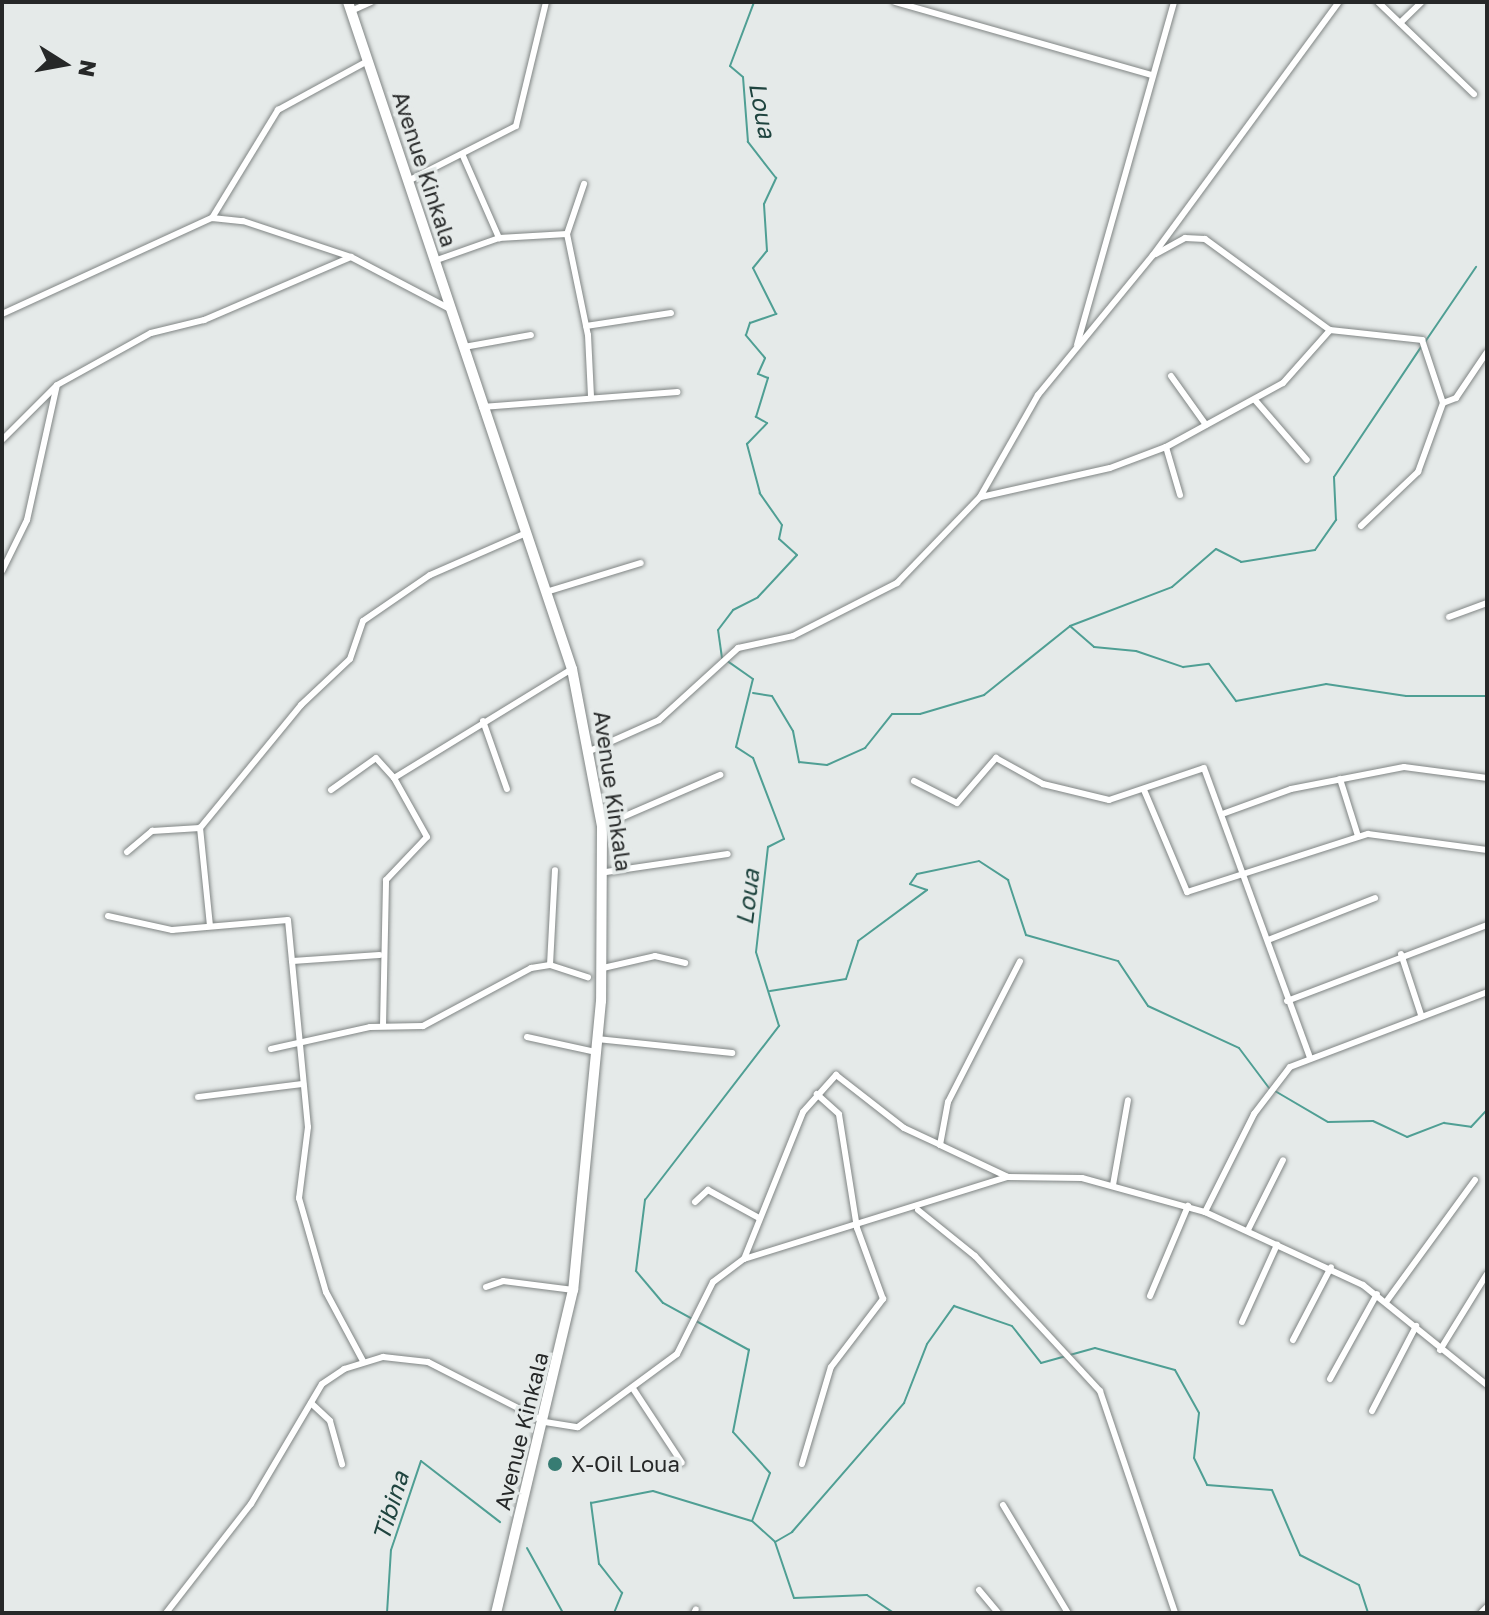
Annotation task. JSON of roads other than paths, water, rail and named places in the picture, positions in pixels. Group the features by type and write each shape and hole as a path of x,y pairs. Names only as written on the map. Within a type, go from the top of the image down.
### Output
{"main road":[{"name":"Avenue Kinkala","path":"349,7 572,669 592,750 602,826 606,872 603,968 573,1290 545,1422 496,1613"}],"street":[{"path":"349,7 371,2"},
{"path":"408,181 463,156 521,119 546,2"},
{"path":"895,2 1152,75"},
{"path":"1077,346 1174,2"},
{"path":"592,750 659,720 725,656 873,600 980,497 1038,395 1153,255 1339,2"},
{"path":"1378,2 1474,94"},
{"path":"1400,23 1422,2"},
{"path":"212,218 278,110 368,61"},
{"path":"463,156 499,238"},
{"path":"584,184 567,234 586,326 591,397"},
{"path":"2,314 212,218 243,221 351,257 452,310"},
{"path":"434,261 499,238 567,234"},
{"path":"1153,255 1196,236 1219,244 1330,330 1422,340 1443,403 1418,472 1361,526"},
{"path":"2,440 57,385 151,333 204,320 351,257"},
{"path":"586,326 671,313"},
{"path":"980,497 1110,468 1166,447 1255,400 1291,376 1330,330"},
{"path":"464,347 531,335"},
{"path":"1443,403 1456,398 1487,352"},
{"path":"1171,376 1206,425"},
{"path":"2,571 27,520 57,385"},
{"path":"482,407 677,392"},
{"path":"1255,400 1307,460"},
{"path":"1166,447 1180,495"},
{"path":"210,926 200,828 301,705 350,659 363,621 430,575 526,533"},
{"path":"546,592 641,563"},
{"path":"1449,617 1487,603"},
{"path":"394,778 572,669"},
{"path":"483,721 507,789"},
{"path":"331,790 376,758 394,778 427,837 390,868 380,955 383,1026"},
{"path":"914,781 957,803 996,758 1043,784 1101,799 1144,790 1204,768 1225,813 1287,1001 1310,1058"},
{"path":"1225,813 1340,779 1404,767 1487,778"},
{"path":"602,826 720,775"},
{"path":"1340,779 1358,836"},
{"path":"1144,790 1183,889 1197,892 1358,836 1393,833 1487,850"},
{"path":"127,852 152,831 200,828"},
{"path":"606,872 728,854"},
{"path":"550,965 555,870"},
{"path":"1268,940 1375,898"},
{"path":"108,916 172,930 285,916 308,1127 299,1198 326,1292 363,1361"},
{"path":"1287,1001 1401,954 1487,925"},
{"path":"1401,954 1421,1015"},
{"path":"292,961 380,955"},
{"path":"603,968 655,956 685,963"},
{"path":"940,1145 948,1102 1020,961"},
{"path":"271,1049 383,1026 423,1026 522,971 550,965 588,977"},
{"path":"1205,1212 1254,1114 1290,1067 1487,992"},
{"path":"527,1037 596,1052"},
{"path":"597,1039 732,1053"},
{"path":"744,1259 759,1218 817,1094 840,1074 904,1128 1008,1177"},
{"path":"198,1097 303,1084"},
{"path":"802,1464 831,1367 883,1299 857,1228 842,1124 817,1094"},
{"path":"1113,1185 1128,1100"},
{"path":"1248,1230 1283,1160"},
{"path":"166,1613 251,1504 311,1403 331,1376 363,1361 428,1362 545,1422 588,1423 677,1354 713,1282 744,1259 918,1210 1008,1177 1058,1174 1113,1185 1188,1206 1248,1230 1331,1267 1377,1294 1440,1350 1487,1385"},
{"path":"1386,1302 1475,1180"},
{"path":"695,1202 708,1190 759,1218"},
{"path":"1150,1296 1188,1206"},
{"path":"918,1210 975,1256 1100,1391 1175,1613"},
{"path":"1242,1322 1277,1245"},
{"path":"1293,1340 1331,1267"},
{"path":"1440,1350 1487,1274"},
{"path":"486,1287 503,1281 573,1290"},
{"path":"1330,1379 1377,1294"},
{"path":"1372,1411 1416,1326"},
{"path":"634,1390 682,1463"},
{"path":"311,1403 330,1421 342,1464"},
{"path":"1003,1505 1068,1613"},
{"path":"979,1590 998,1613"},
{"path":"1481,1613 1487,1607"}],"waterway":[{"name":"Loua","path":"722,658 718,630 733,610 758,597 797,555 779,539 782,525 760,493 747,444 767,423 756,417 768,378 758,374 765,358 746,335 750,323 776,314 753,268 767,251 764,204 776,178 748,142 743,77 730,66 754,2"},
{"path":"1425,342 1476,267"},
{"path":"1070,626 1172,587 1216,549 1241,562 1315,550 1336,520 1334,477 1421,347"},
{"path":"753,693 772,696 793,731 799,762 827,765 865,748 892,714 920,714 984,695 1070,626 1094,647 1136,651 1183,667 1209,664 1236,701 1326,684 1406,696 1487,696"},
{"name":"Loua","path":"614,1613 622,1593 599,1564 591,1503 653,1491 752,1521 770,1473 733,1432 749,1350 663,1303 636,1271 645,1200 779,1026 756,952 768,847 784,839 753,758 736,747 753,679 727,661"},
{"path":"770,991 846,979 858,941 927,890 910,884 917,874 979,861 1008,880 1026,935 1118,961 1148,1006 1239,1048 1269,1088"},
{"path":"1275,1091 1328,1122 1373,1121 1407,1137 1444,1123 1471,1127 1487,1110"},
{"path":"752,1521 775,1542 792,1532 904,1403 927,1344 954,1306 1012,1326 1041,1363 1095,1348 1175,1370 1199,1413 1194,1458 1207,1485 1272,1490 1300,1555 1359,1585 1368,1613"},
{"name":"Tibina","path":"387,1613 391,1550 421,1461 500,1522"},
{"path":"775,1542 794,1598 867,1595 894,1613"},
{"name":"Loua","path":"527,1548 563,1613"}],"place":[{"name":"X-Oil Loua","path":"555,1464"}]}
